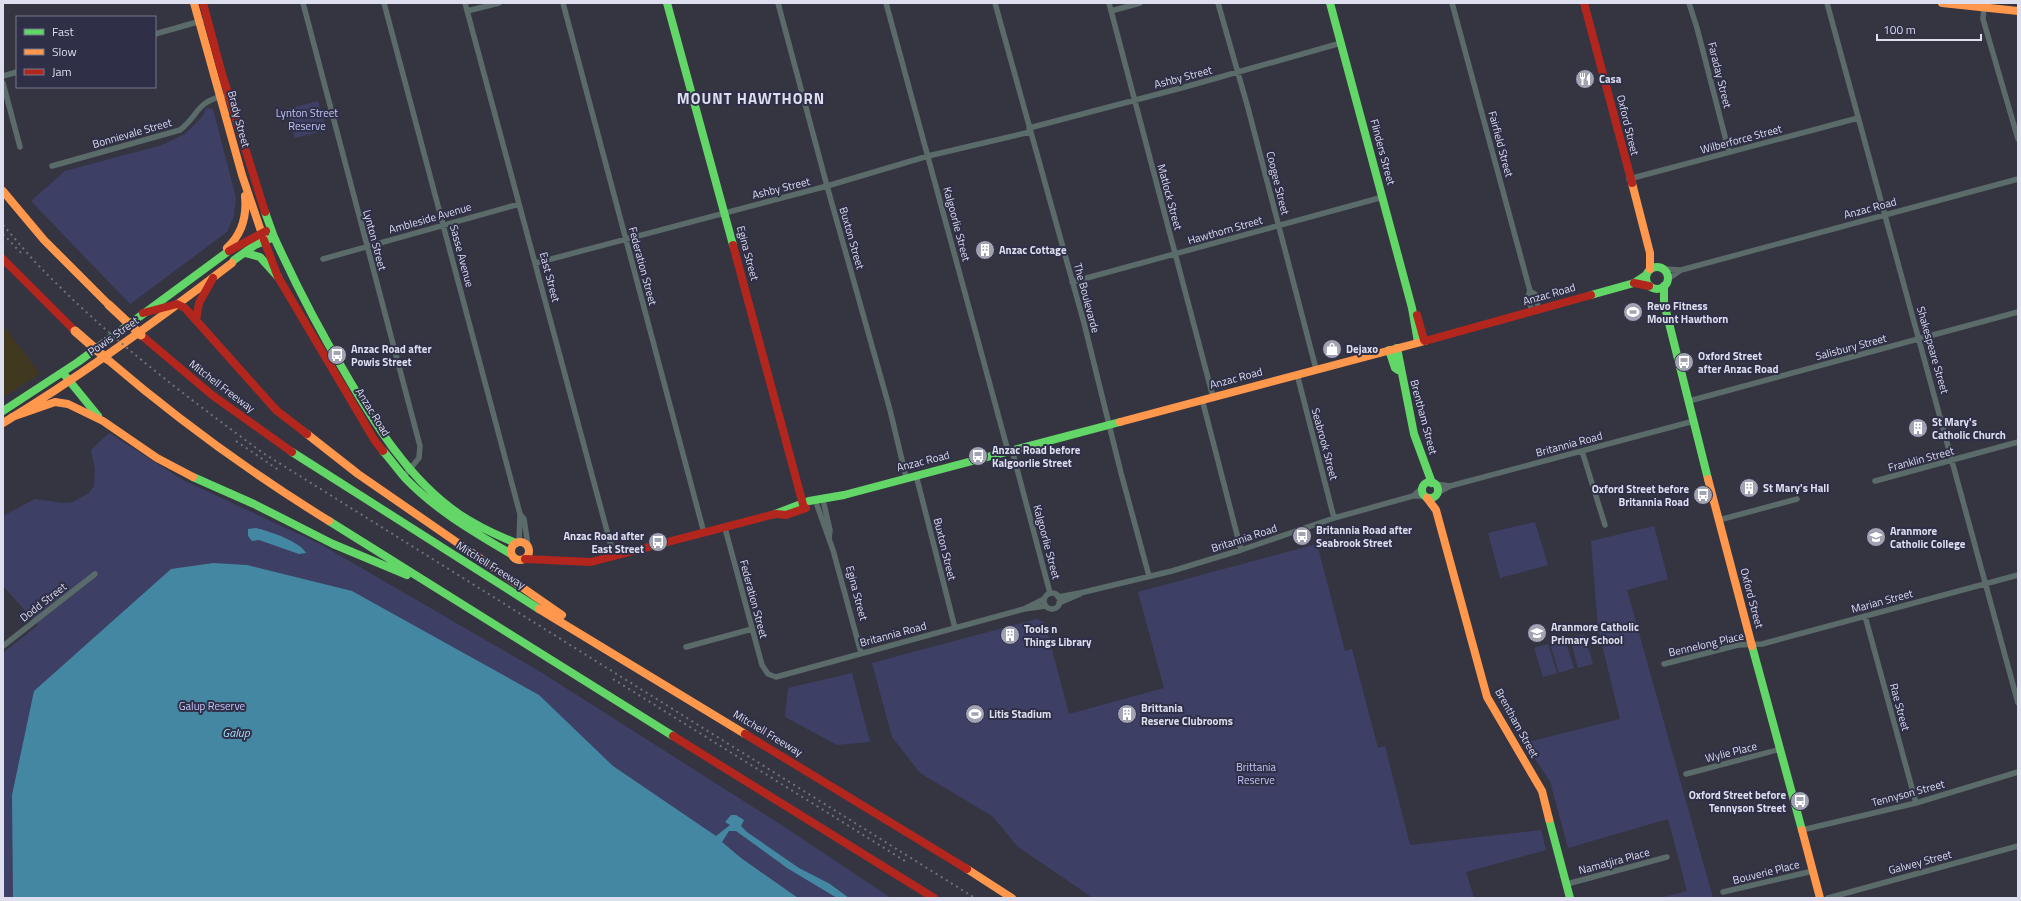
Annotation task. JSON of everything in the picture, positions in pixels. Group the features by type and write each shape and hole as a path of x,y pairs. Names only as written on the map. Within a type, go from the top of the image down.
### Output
{"main road":[{"name":"Brady Street","path":"194,3 203,21 225,95 272,233"},
{"name":"Brady Street","path":"203,3 203,21"},
{"name":"Egina Street","path":"668,3 803,506"},
{"name":"Flinders Street","path":"1330,3 1383,197 1412,308 1412,316 1421,341"},
{"name":"Oxford Street","path":"1584,3 1629,179 1655,270 1652,287 1664,303"},
{"path":"1947,3 2018,11"},
{"name":"Brady Street","path":"225,95 245,182 262,237"},
{"path":"227,251 236,238 244,219 246,201 245,182"},
{"name":"Mitchell Freeway","path":"3,191 44,240 109,305 154,347 182,371 258,428 342,484 518,596 1012,898"},
{"name":"Powis Street","path":"3,411 63,373 217,260 227,251 272,233"},
{"name":"Anzac Road","path":"272,233 296,287 353,387 398,454 433,493 466,520 483,530 517,542"},
{"name":"Powis Street","path":"3,423 69,381 136,335 213,278 245,253 262,237"},
{"name":"Anzac Road","path":"262,237 278,277 375,441 404,476 436,506 460,524 511,554"},
{"path":"245,253 260,257 278,277"},
{"path":"3,259 75,331 122,372 184,422 247,469 934,898"},
{"name":"Oxford Street","path":"1655,270 1668,274 1664,303 1719,520 1782,749 1820,898"},
{"name":"Anzac Road","path":"803,506 833,501 844,495 906,477 1535,311 1634,283 1655,270"},
{"path":"196,320 195,311 213,278"},
{"name":"Anzac Road","path":"1634,283 1652,287"},
{"path":"1652,287 1666,283"},
{"path":"143,313 177,304 186,308 276,410 418,518 641,670"},
{"name":"Brentham Street","path":"1393,349 1487,697 1542,791 1570,898"},
{"path":"63,373 103,421"},
{"path":"12,417 55,402 68,404 103,421 157,458 190,476 254,504 332,544 435,587"},
{"name":"Anzac Road","path":"525,559 544,558 582,563 614,557 776,514 786,515 803,506 832,495 844,495"},
{"path":"517,542 529,547 529,554 525,559 518,560 511,554 512,548 517,542"},
{"name":"Anzac Road","path":"529,547 544,558"}],"street":[{"name":"Lynton Street","path":"302,3 420,446 419,458 404,476"},
{"name":"Sasse Avenue","path":"384,3 520,514 517,542"},
{"name":"East Street","path":"465,3 614,557"},
{"path":"467,11 499,3"},
{"name":"Federation Street","path":"563,3 704,533"},
{"name":"Buxton Street","path":"778,3 827,186 890,410 906,477"},
{"name":"Kalgoorlie Street","path":"886,3 1050,593"},
{"name":"The Boulevarde","path":"995,3 1072,282 1149,576"},
{"name":"Matlock Street","path":"1109,3 1213,397"},
{"path":"1111,12 1140,3"},
{"name":"Coogee Street","path":"1218,3 1248,108 1316,369"},
{"name":"Fairfield Street","path":"1452,3 1530,291 1528,296 1535,311"},
{"name":"Faraday Street","path":"1689,3 1697,28 1729,152"},
{"name":"Shakespeare Street","path":"1827,3 2018,703"},
{"path":"1984,7 1984,19 2018,139"},
{"path":"156,34 203,21"},
{"name":"Ashby Street","path":"536,263 827,186 928,156 1030,130 1341,43"},
{"path":"3,76 16,72"},
{"path":"3,83 20,147"},
{"name":"Bonnievale Street","path":"52,166 180,130 189,123 204,103 225,95"},
{"name":"Wilberforce Street","path":"1629,179 1858,118"},
{"name":"Anzac Road","path":"1655,270 1681,270 2018,179"},
{"name":"Hawthorn Street","path":"1072,282 1383,197"},
{"name":"Ambleside Avenue","path":"323,259 519,204"},
{"name":"Anzac Road","path":"1666,283 1681,270"},
{"name":"Salisbury Street","path":"1689,401 2018,312"},
{"name":"Seabrook Street","path":"1297,374 1334,518"},
{"path":"1202,400 1241,550"},
{"name":"Britannia Road","path":"1058,596 1080,593 1149,576 1241,550 1334,518 1430,490 1694,421"},
{"name":"Franklin Street","path":"1875,481 2018,442"},
{"path":"1582,451 1605,525"},
{"name":"Buxton Street","path":"916,475 955,628"},
{"name":"Britannia Road","path":"1430,490 1450,486"},
{"path":"1719,520 1797,499"},
{"name":"Egina Street","path":"820,504 830,530 829,539 861,654"},
{"name":"Sasse Avenue","path":"520,514 524,519 529,547"},
{"name":"Federation Street","path":"725,528 762,665 768,674"},
{"name":"Dodd Street","path":"3,646 95,574"},
{"name":"Marian Street","path":"1752,644 1762,644 2018,575"},
{"path":"1050,593 1058,596 1059,603 1054,609 1046,606 1044,599 1050,593"},
{"name":"Britannia Road","path":"1059,603 1080,593"},
{"name":"Britannia Road","path":"1024,609 1044,599"},
{"name":"Britannia Road","path":"768,674 776,677 1024,609 1046,606"},
{"name":"Rae Street","path":"1865,616 1916,803"},
{"path":"686,646 752,629"},
{"name":"Bennelong Place","path":"1664,664 1738,645 1752,644"},
{"name":"Wylie Place","path":"1686,774 1782,749"},
{"name":"Tennyson Street","path":"1802,830 1916,803 2018,772"},
{"name":"Galwey Street","path":"1828,898 2018,846"},
{"name":"Namatjira Place","path":"1567,884 1667,857"},
{"name":"Bouverie Place","path":"1724,892 1813,871"}],"green space":[{"name":"Lynton Street Reserve","path":"318,101 327,130 295,138 287,109"},
{"path":"206,108 213,109 236,198 234,216 227,232 130,304 31,201 65,171 162,145 185,134 203,116"},
{"name":"Galup","path":"109,433 183,480 320,544 539,671 783,826 891,898 3,898 3,653 38,625 3,586 3,516 35,499 64,503 73,502 89,493 94,486 95,469 91,450"},
{"path":"1535,522 1548,565 1500,578 1488,533"},
{"path":"1654,526 1668,579 1627,590 1713,898 1660,898 1687,891 1668,819 1568,848 1550,781 1524,743 1620,719 1598,628 1591,541"},
{"name":"Brittania Reserve","path":"1317,544 1345,651 1352,649 1378,748 1385,746 1410,845 1541,830 1546,850 1466,872 1474,898 1093,898 1018,847 992,816 920,773 892,737 872,663 1037,619 1045,623 1069,714 1164,688 1138,592"},
{"path":"1584,634 1593,664 1578,668 1570,638"},
{"path":"1565,639 1574,668 1559,673 1550,643"},
{"path":"1548,644 1557,673 1543,677 1534,648"},
{"path":"852,673 870,742 837,745 785,717 788,688"}],"sand":[{"path":"3,325 40,374 3,397"}],"water":[{"path":"256,528 276,534 291,541 303,549 306,553 299,554 259,540 252,541 248,536 248,529"},
{"name":"Galup","path":"213,563 247,565 352,591 539,695 613,766 716,836 730,825 725,822 731,815 736,815 744,820 741,826 747,832 799,868 830,884 849,898 837,898 787,868 736,831 729,831 722,842 741,858 798,898 13,898 12,795 34,691 171,569"}],"railway":[{"path":"3,225 44,271 100,325 180,391 263,453 975,898"},
{"path":"3,234 21,253"},
{"path":"236,441 280,471"},
{"path":"613,679 905,861"}],"traffic: fast":[{"path":"667,3 733,245"},
{"path":"1330,3 1412,308 1418,342"},
{"path":"234,260 255,245 274,237 265,212"},
{"path":"274,237 325,338 380,430 409,468 424,485 459,514 516,543"},
{"path":"3,411 78,362 226,253"},
{"path":"245,253 260,257 278,277"},
{"path":"1657,267 1665,270 1668,278 1665,286 1657,289 1649,286 1646,278 1649,270 1657,267"},
{"path":"1591,295 1634,283 1646,275"},
{"path":"1664,286 1664,303 1708,479"},
{"path":"1397,348 1414,434 1432,483"},
{"path":"1389,350 1395,368 1398,370"},
{"path":"63,373 98,416"},
{"path":"775,514 809,501 844,495 1120,422"},
{"path":"383,451 406,479 430,501 483,538 511,554"},
{"path":"292,452 539,609"},
{"path":"193,477 254,504 333,544 407,575"},
{"path":"1430,482 1436,484 1438,490 1436,496 1430,498 1424,496 1422,490 1424,484 1430,482"},
{"path":"329,521 673,736"},
{"path":"1752,646 1802,830"},
{"path":"1549,819 1570,898"}],"traffic: slow":[{"path":"194,3 242,175 264,240"},
{"path":"1942,3 2018,11"},
{"path":"1632,183 1650,253 1650,269"},
{"path":"3,191 44,240 109,305"},
{"path":"227,248 240,231 244,218 245,196"},
{"path":"3,423 62,386 120,346 232,263"},
{"path":"109,305 141,335"},
{"path":"75,331 107,359"},
{"path":"1120,422 1425,341"},
{"path":"107,359 187,424 271,484 329,521"},
{"path":"12,417 55,402 68,404 103,421 157,458 193,477"},
{"path":"307,434 358,474 562,615"},
{"path":"1708,479 1752,646"},
{"path":"1427,498 1436,510 1487,697 1542,791 1549,819"},
{"path":"520,542 527,544 529,551 527,558 520,560 513,558 511,551 513,544 520,542"},
{"path":"539,609 745,734"},
{"path":"1802,830 1820,898"},
{"path":"967,869 1012,898"}],"traffic: jam":[{"path":"203,3 222,74 265,212"},
{"path":"1584,3 1632,183"},
{"path":"229,251 266,231"},
{"path":"264,240 278,277 375,441 383,451"},
{"path":"733,245 804,508"},
{"path":"3,259 75,331"},
{"path":"196,320 199,303 213,278"},
{"path":"1634,283 1649,286"},
{"path":"1425,341 1591,295"},
{"path":"143,313 177,304 185,308 276,410 307,434"},
{"path":"1417,315 1424,340"},
{"path":"141,335 212,395 292,452"},
{"path":"776,514 786,515 806,508"},
{"path":"525,559 591,562 775,514"},
{"path":"745,734 967,869"},
{"path":"673,736 934,898"}],"place":[{"name":"Casa","path":"1585,79"},
{"name":"Anzac Cottage","path":"985,250"},
{"name":"Revo Fitness Mount Hawthorn","path":"1633,312"},
{"name":"Dejaxo","path":"1332,349"},
{"name":"Anzac Road after Powis Street","path":"337,355"},
{"name":"Oxford Street after Anzac Road","path":"1684,362"},
{"name":"St Mary's Catholic Church","path":"1918,428"},
{"name":"Anzac Road before Kalgoorlie Street","path":"978,456"},
{"name":"St Mary's Hall","path":"1749,488"},
{"name":"Oxford Street before Britannia Road","path":"1703,495"},
{"name":"Britannia Road after Seabrook Street","path":"1302,536"},
{"name":"Aranmore Catholic College","path":"1876,537"},
{"name":"Anzac Road after East Street","path":"658,542"},
{"name":"Aranmore Catholic Primary School","path":"1537,633"},
{"name":"Tools n Things Library","path":"1010,635"},
{"name":"Litis Stadium","path":"975,714"},
{"name":"Brittania Reserve Clubrooms","path":"1127,714"},
{"name":"Oxford Street before Tennyson Street","path":"1800,801"}],"district":[{"name":"MOUNT HAWTHORN","path":"751,98"}],"park label":[{"name":"Galup Reserve","path":"212,706"}]}
